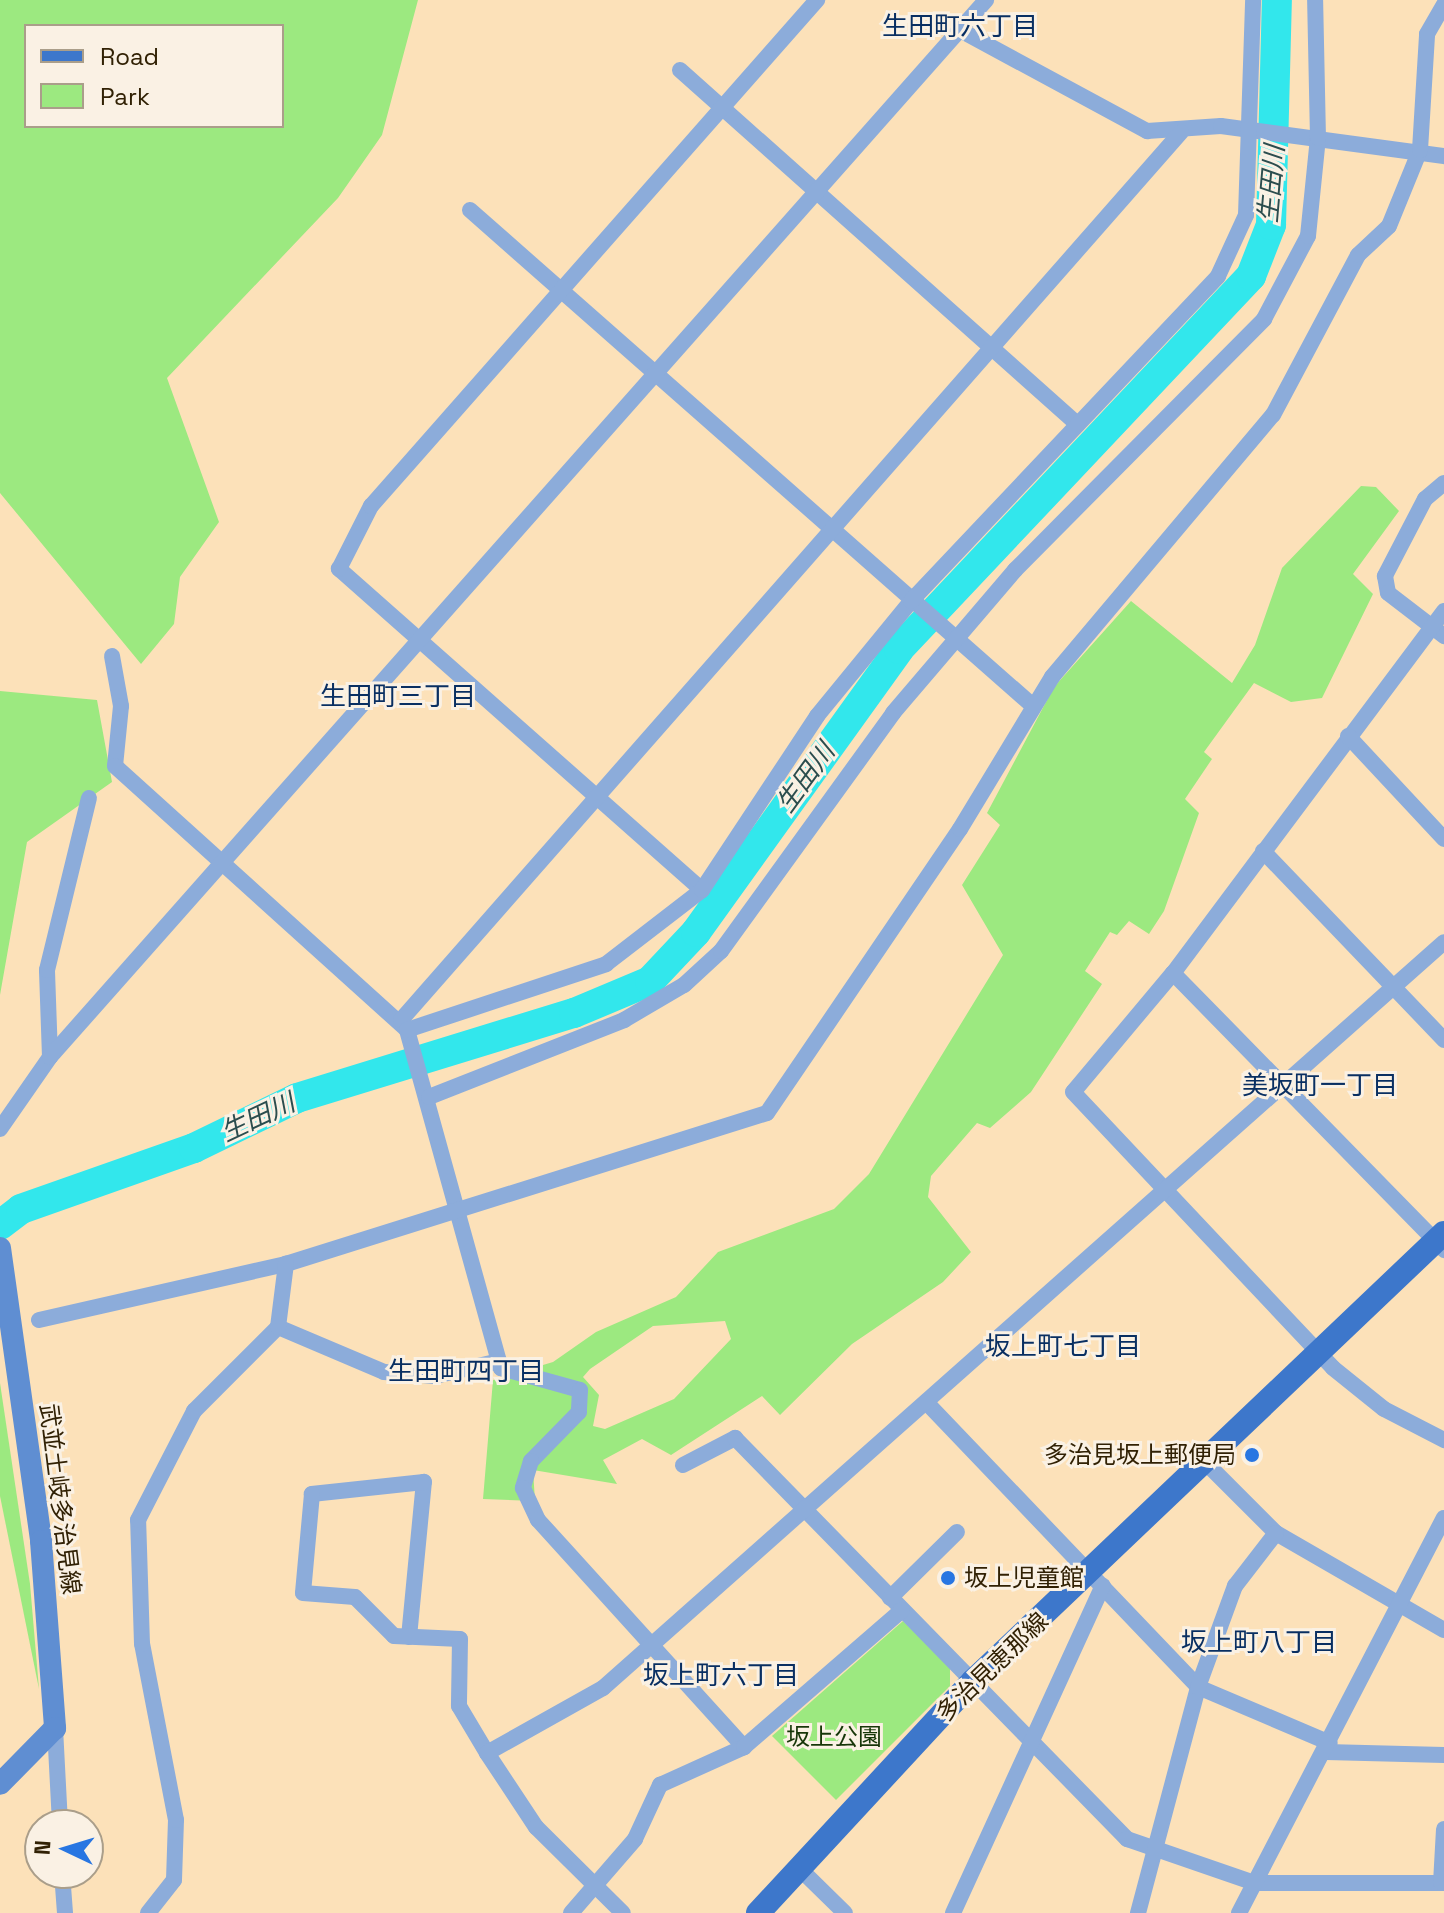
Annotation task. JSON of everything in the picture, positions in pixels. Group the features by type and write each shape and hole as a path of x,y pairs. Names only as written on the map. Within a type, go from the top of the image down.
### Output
{"main road":[{"name":"多治見恵那線","path":"758,1913 797,1866 973,1681 1097,1580 1203,1460 1317,1349 1440,1242"},
{"name":"武並土岐多治見線","path":"0,1248 41,1541 55,1728"},
{"path":"0,1784 55,1728"}],"street":[{"path":"702,890 339,569 371,506 817,0"},
{"path":"0,1129 50,1057 653,372 986,0"},
{"path":"404,1025 606,964 702,890 817,716 911,601 1232,256 1246,215 1253,0"},
{"path":"429,1097 624,1020 684,985 721,951 893,713 1015,570 1264,319 1308,236 1318,138 1315,0"},
{"path":"39,1320 286,1264 767,1113 960,829 1033,706 1273,415 1358,255 1389,226 1420,150 1427,34 1444,4"},
{"path":"960,30 1147,131 1248,129 1420,150 1444,156"},
{"path":"680,70 991,351 1075,422"},
{"path":"404,1025 597,796 1181,132"},
{"path":"470,210 559,293 1033,706"},
{"path":"1438,632 1388,593 1385,576 1425,499 1444,483"},
{"path":"1444,611 1438,632 1348,736 1173,973 1073,1092 1164,1192 1317,1349 1384,1409 1444,1440"},
{"path":"112,656 121,706 115,766 221,865 404,1025 429,1097 499,1361 513,1377 580,1390 579,1412 531,1461 523,1488 538,1520 744,1747"},
{"path":"1348,736 1444,839"},
{"path":"50,1057 47,970 89,798"},
{"path":"1263,851 1444,1040"},
{"path":"487,1753 568,1712 653,1644 1444,942"},
{"path":"1173,973 1281,1087 1440,1242"},
{"path":"148,1913 174,1880 176,1820 142,1644 138,1520 194,1411 278,1327 286,1264"},
{"path":"278,1327 384,1372 435,1376 499,1361"},
{"path":"926,1402 1198,1687 1328,1747 1444,1755"},
{"path":"683,1465 735,1438 806,1507 1113,1830 1155,1850 1255,1883 1443,1883 1444,1829"},
{"path":"1203,1460 1276,1533 1444,1630"},
{"path":"409,1637 424,1482 312,1494 303,1593 355,1597 394,1636 409,1637 460,1639 459,1706 536,1827 623,1913"},
{"path":"1239,1913 1328,1747 1444,1518"},
{"path":"571,1913 598,1889 635,1839 660,1785 744,1747 896,1604 957,1532"},
{"path":"1138,1913 1198,1687 1235,1586 1276,1533"},
{"path":"953,1913 1031,1742 1097,1580"},
{"path":"55,1728 59,1809"},
{"path":"797,1866 845,1913"},
{"path":"63,1889 65,1913"}],"green space":[{"path":"0,0 418,0 382,135 338,198 167,378 219,522 180,577 174,624 141,664 0,493"},
{"path":"1361,486 1376,487 1399,511 1353,574 1373,594 1322,698 1291,702 1254,683 1204,752 1212,759 1185,799 1199,813 1164,911 1149,934 1129,921 1117,935 1110,932 1085,971 1102,984 1031,1092 990,1128 977,1123 931,1176 928,1197 971,1252 943,1282 852,1344 780,1415 762,1396 671,1455 642,1439 603,1460 617,1484 533,1470 535,1501 483,1499 493,1380 553,1362 596,1332 676,1297 718,1252 834,1209 869,1174 1003,955 962,885 1000,825 987,813 1054,687 1131,601 1232,683 1255,645 1282,568","holes":["725,1321 731,1339 674,1399 605,1429 593,1426 599,1395 583,1377 653,1326"]},
{"path":"0,691 97,700 112,782 27,842 0,995"},
{"path":"0,1383 30,1584 39,1689 0,1496"},
{"name":"坂上公園","path":"903,1621 950,1666 950,1686 836,1800 772,1736"}],"waterway":[{"name":"生田川","path":"0,1225 21,1209 194,1148 297,1098 574,1013 650,981 696,932 899,649 1251,276 1271,225 1277,0"}],"place":[{"name":"多治見坂上郵便局","path":"1252,1455"},
{"name":"坂上児童館","path":"948,1578"}],"district":[{"name":"生田町六丁目","path":"960,27"},
{"name":"生田町三丁目","path":"398,697"},
{"name":"美坂町一丁目","path":"1320,1086"},
{"name":"坂上町七丁目","path":"1063,1347"},
{"name":"生田町四丁目","path":"466,1372"},
{"name":"坂上町八丁目","path":"1259,1643"},
{"name":"坂上町六丁目","path":"721,1676"}]}
